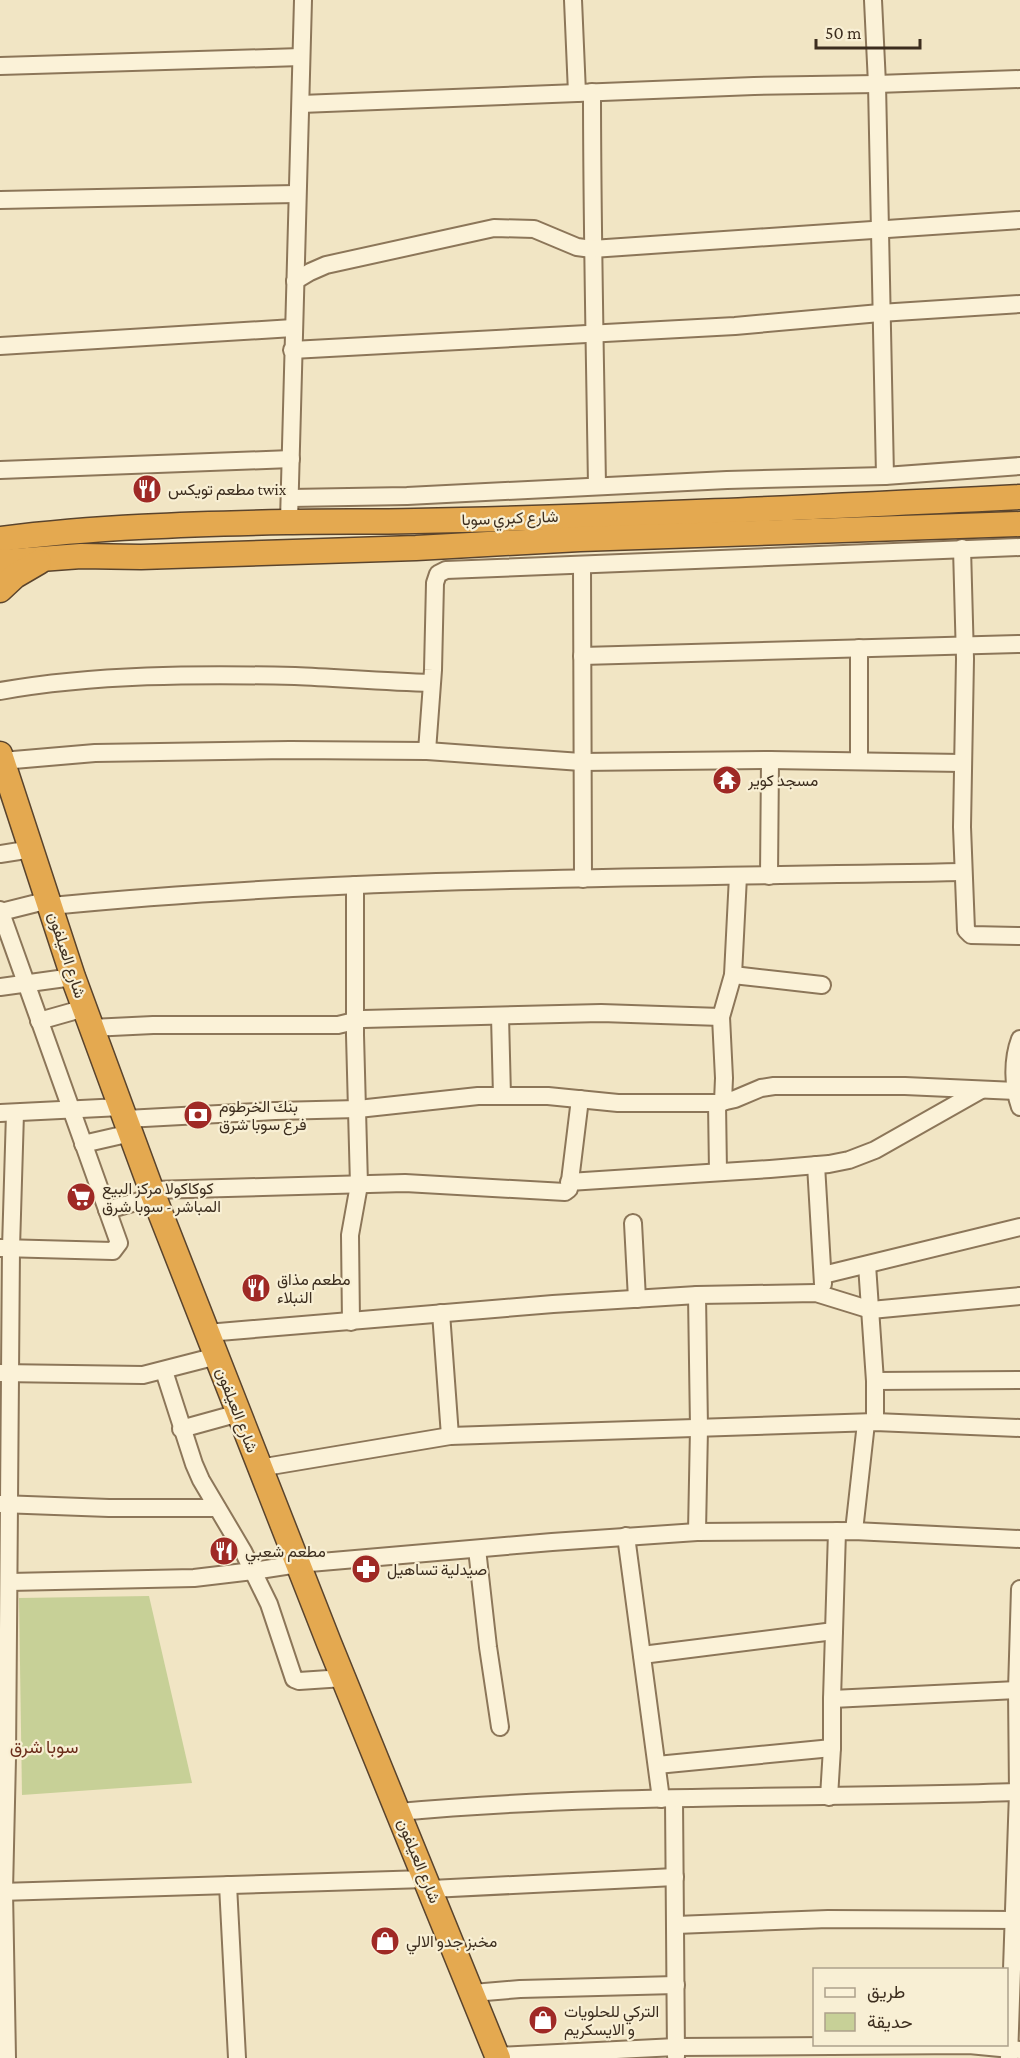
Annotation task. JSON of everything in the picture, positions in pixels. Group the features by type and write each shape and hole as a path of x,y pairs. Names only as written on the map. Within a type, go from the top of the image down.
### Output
{"highway":[{"name":"شارع كبري سوبا","path":"0,539 156,526 289,510 413,522 765,510 1020,497"},
{"path":"413,522 416,548"},
{"name":"شارع كبري سوبا","path":"0,562 81,556 141,557 416,548 580,539 1020,524"},
{"path":"0,525 30,535"},
{"path":"0,590 15,576 45,559"},
{"name":"شارع العيلفون","path":"1,758 73,977 153,1193 259,1468 498,2057"}],"street":[{"path":"303,0 289,510 407,495 885,476 1020,466"},
{"path":"573,0 584,93 592,249 597,486"},
{"path":"873,0 877,84 885,476"},
{"path":"0,66 301,57"},
{"path":"301,104 754,86 1020,79"},
{"path":"0,200 297,194"},
{"path":"295,281 326,265 494,228 534,229 577,247 592,249 1020,220"},
{"path":"292,350 735,326 880,313 1020,304"},
{"path":"0,346 293,328"},
{"path":"0,470 291,459"},
{"path":"427,751 435,583 438,574 446,570 1020,547"},
{"path":"962,548 965,645 962,763 963,872 968,933 1020,936"},
{"path":"582,565 583,879"},
{"path":"582,656 1020,644"},
{"path":"859,648 859,760"},
{"path":"0,691 78,681 157,677 297,676 368,681 431,682"},
{"path":"1,758 154,751 427,751 581,762 859,760 962,763"},
{"path":"769,876 770,760"},
{"path":"0,854 32,849"},
{"path":"5,1248 113,1251 119,1243 0,911 50,903 461,880 963,872"},
{"path":"718,1172 720,1102 724,1078 721,1017 732,975 738,876"},
{"path":"351,1322 350,1235 359,1185 355,1021 355,885"},
{"path":"732,975 822,985"},
{"path":"0,987 73,977"},
{"path":"39,1021 88,1018 153,1025 338,1025 355,1021 601,1013 721,1017"},
{"path":"500,1016 502,1096"},
{"path":"7,2058 3,2021 2,1891 4,1618 9,1582 5,1504 7,1113 71,1111 126,1120 358,1109 478,1096 580,1099 612,1103 720,1102 774,1086 905,1086 981,1090 1019,1101 1016,1056 1020,1039"},
{"path":"569,1182 816,1165 849,1160 867,1154 981,1090"},
{"path":"107,1210 153,1193 405,1183 564,1193 568,1191 580,1099"},
{"path":"83,1144 126,1120"},
{"path":"816,1165 823,1293"},
{"path":"633,1223 637,1299"},
{"path":"823,1275 1020,1227"},
{"path":"829,1797 834,1630 845,1531 870,1422 875,1381 867,1265"},
{"path":"207,1333 441,1313 697,1295 823,1293 871,1310 1020,1296"},
{"path":"697,1295 698,1532"},
{"path":"441,1313 450,1436"},
{"path":"5,1373 132,1376 164,1371 217,1356"},
{"path":"164,1371 181,1429 201,1480 253,1571 269,1604 296,1681 344,1678"},
{"path":"875,1381 1020,1380"},
{"path":"181,1429 239,1413"},
{"path":"259,1468 450,1436 870,1422 1020,1428"},
{"path":"5,1504 89,1508 217,1508"},
{"path":"9,1582 194,1578 298,1564 698,1532 845,1531 1020,1539"},
{"path":"626,1536 657,1765 668,1799 675,1877 676,2053"},
{"path":"477,1549 500,1727"},
{"path":"980,2046 1013,2052 1020,1598"},
{"path":"642,1655 834,1630"},
{"path":"832,1699 1018,1695"},
{"path":"657,1765 832,1748"},
{"path":"399,1812 477,1805 668,1799 1018,1798"},
{"path":"2,1891 228,1885 428,1884 675,1877"},
{"path":"228,1885 237,2058"},
{"path":"676,1925 828,1919 1016,1920"},
{"path":"473,1993 520,1989 676,1985"},
{"path":"498,2057 904,2046"}],"green space":[{"path":"149,1596 192,1783 22,1795 19,1598"}],"place":[{"name":"مطعم تويكس twix","path":"147,489"},
{"name":"مسجد كوير","path":"727,780"},
{"name":"بنك الخرطوم فرع سوبا شرق","path":"198,1115"},
{"name":"كوكاكولا مركز البيع المباشر - سوبا شرق","path":"81,1197"},
{"name":"مطعم مذاق النبلاء","path":"256,1288"},
{"name":"مطعم شعبي","path":"224,1551"},
{"name":"صيدلية تساهيل","path":"366,1569"},
{"name":"مخبز جدو الالي","path":"385,1941"},
{"name":"التركي للحلويات و الايسكريم","path":"543,2020"}],"district":[{"name":"سوبا شرق","path":"44,1747"}]}
